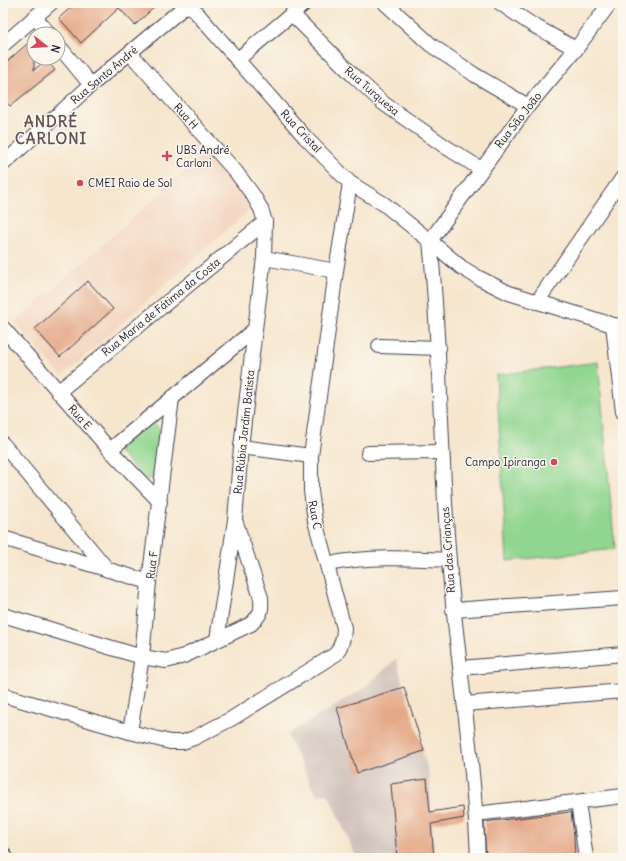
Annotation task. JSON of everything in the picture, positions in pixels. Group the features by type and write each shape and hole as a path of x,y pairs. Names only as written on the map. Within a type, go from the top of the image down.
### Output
{"street":[{"path":"3,45 51,3"},
{"name":"Rua Santo André","path":"3,164 91,84 130,53 188,3"},
{"name":"Rua Cristal","path":"188,3 306,137 350,183 384,204 456,263 479,278 509,292 537,302 618,325"},
{"path":"237,60 305,3"},
{"path":"384,3 431,45 475,75 528,106"},
{"path":"500,3 531,24 576,49"},
{"name":"Rua São João","path":"430,241 528,106 576,49 610,3"},
{"name":"Rua Turquesa","path":"292,14 355,78 383,103 446,147 481,169"},
{"path":"35,17 42,26"},
{"name":"Rua H","path":"130,53 236,172 253,194 261,209 265,222"},
{"path":"66,54 91,84"},
{"path":"537,302 617,196 623,177"},
{"name":"Rua C","path":"130,732 170,742 183,742 232,719 336,654 341,648 344,639 344,628 328,564 315,521 311,491 311,456 336,271 350,183"},
{"name":"Rua Rúbia Jardim Batista","path":"217,640 235,520 241,447 254,329 264,258 265,222"},
{"name":"Rua Maria de Fátima da Costa","path":"58,392 265,222"},
{"name":"Rua das Crianças","path":"430,241 438,348 442,452 449,560 453,610 461,668 476,814 478,858"},
{"path":"264,258 336,271"},
{"path":"618,325 623,412"},
{"name":"Rua E","path":"3,328 110,450 160,502"},
{"path":"110,450 254,329"},
{"path":"379,346 438,348"},
{"name":"Rua F","path":"130,732 142,657 149,582 172,398"},
{"path":"3,444 108,570"},
{"path":"241,447 311,456"},
{"path":"368,453 442,452"},
{"path":"3,615 142,657 166,661 184,656 251,624 259,616 262,609 261,598 235,520"},
{"path":"3,538 149,582"},
{"path":"328,564 368,558 399,557 449,560"},
{"path":"453,610 623,598"},
{"path":"461,668 623,654"},
{"path":"465,704 623,691"},
{"path":"3,695 130,732"},
{"path":"476,814 623,796"},
{"path":"578,802 586,858"},
{"path":"3,853 6,858"}],"shaded area":[{"path":"208,151 255,205 62,376 15,323"},
{"path":"396,659 429,774 434,858 357,858 328,794 316,795 287,735 363,689"}],"green space":[{"name":"Campo Ipiranga","path":"598,362 615,549 507,561 496,375"},
{"path":"152,420 160,430 153,478 145,479 117,450"}],"building":[{"path":"76,3 159,3 135,25 119,8 81,43 59,18"},
{"path":"26,45 26,66 34,66 34,70 39,66 51,66 55,70 10,106 3,99 3,65"},
{"path":"88,281 113,309 60,357 35,329"},
{"path":"404,687 424,751 357,773 337,708"},
{"path":"427,779 430,812 463,807 464,818 431,824 434,858 397,858 391,784"},
{"path":"571,812 575,858 486,858 484,822"}],"place":[{"name":"UBS André Carloni","path":"167,156"},
{"name":"CMEI Raio de Sol","path":"80,183"},
{"name":"Campo Ipiranga","path":"554,462"}],"district":[{"name":"ANDRÉ CARLONI","path":"51,130"}]}
